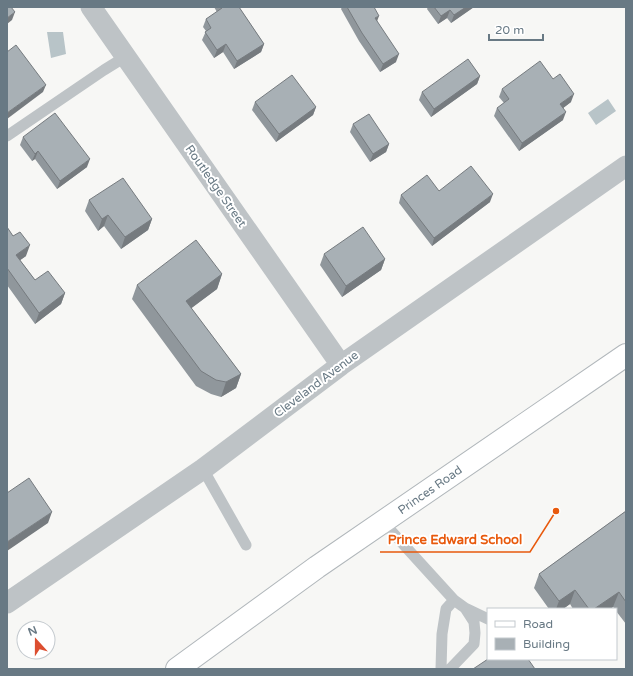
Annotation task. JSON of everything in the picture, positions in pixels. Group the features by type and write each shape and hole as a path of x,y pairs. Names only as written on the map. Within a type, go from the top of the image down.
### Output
{"main road":[{"name":"Princes Road","path":"177,669 317,567 626,355"}],"street":[{"name":"Routledge Street","path":"90,7 342,364"},
{"name":"Cleveland Avenue","path":"7,603 203,469 342,364 626,166"}],"lane":[{"path":"7,136 125,57"},
{"path":"203,469 246,545"},
{"path":"383,522 454,600 465,608 487,619"},
{"path":"441,669 442,634 446,609 454,600"},
{"path":"450,669 474,644 474,622 465,608"}],"shaded area":[{"path":"47,32 63,32 66,54 51,58"},
{"path":"608,99 616,111 596,125 588,113"}],"building":[{"path":"7,7 11,7 15,12 7,18"},
{"path":"222,7 239,7 264,44 237,61 226,44 217,50 205,32 211,28 206,19"},
{"path":"347,7 374,7 379,16 375,18 399,54 383,64 362,33"},
{"path":"434,7 466,7 454,15 450,10 441,16"},
{"path":"16,45 46,85 7,113 7,52"},
{"path":"468,59 480,76 434,109 422,92"},
{"path":"540,61 553,79 560,74 574,94 560,104 566,112 522,143 497,108 509,99 502,89"},
{"path":"292,75 316,107 279,134 255,102"},
{"path":"55,113 90,159 60,181 38,151 35,154 23,137"},
{"path":"369,114 389,144 373,154 353,124"},
{"path":"471,166 493,194 434,238 401,195 427,175 439,191"},
{"path":"123,178 152,219 125,237 108,215 102,219 89,200"},
{"path":"7,227 13,236 20,232 30,245 16,255 35,280 48,271 65,293 39,313 7,268"},
{"path":"363,227 385,259 346,286 324,254"},
{"path":"196,240 222,274 186,301 241,374 226,382 216,380 201,371 137,285"},
{"path":"29,478 52,512 7,542 7,493"},
{"path":"626,511 626,602 619,592 595,608 588,608 575,590 559,601 539,574"},
{"path":"487,660 529,660 535,669 473,669"}],"place":[{"name":"Prince Edward School","path":"556,511"}]}
